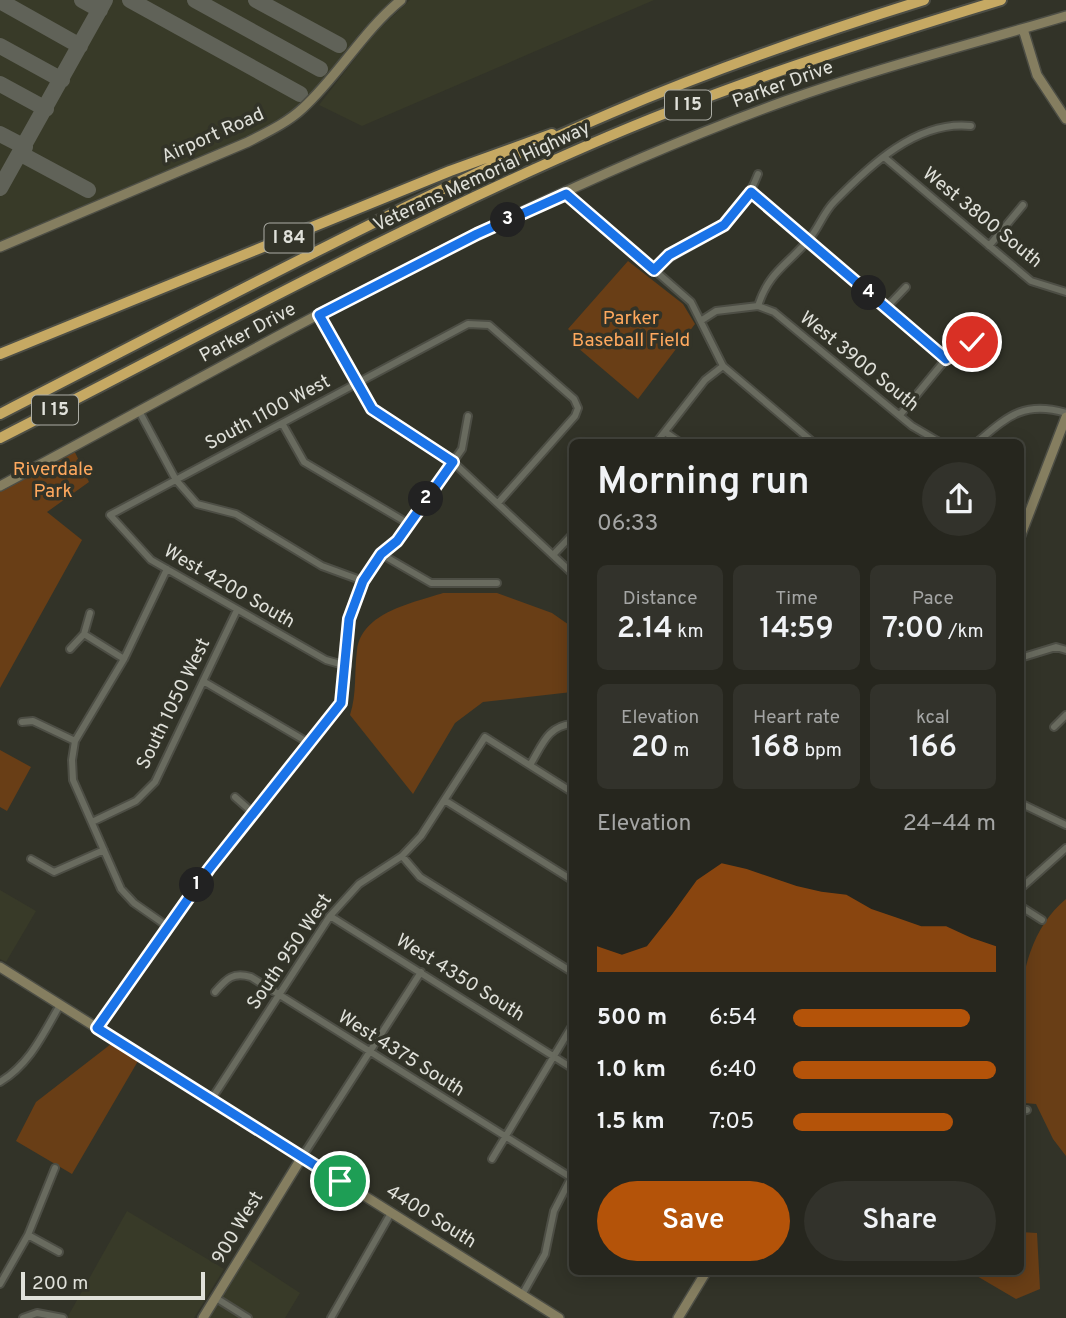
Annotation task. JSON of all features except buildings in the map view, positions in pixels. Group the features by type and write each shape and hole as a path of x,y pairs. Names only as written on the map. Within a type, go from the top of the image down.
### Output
{"highway":[{"name":"Veterans Memorial Highway","path":"0,414 378,220 579,127 747,60 924,0"},
{"name":"Veterans Memorial Highway","path":"0,438 476,197 593,143 846,47 1001,0"},
{"name":"I 84","path":"0,354 470,163 533,139 579,127"},
{"path":"0,446 110,382"}],"street":[{"name":"Airport Road","path":"0,247 248,142 282,124 321,89 376,22 401,0"},
{"name":"Parker Drive","path":"0,486 319,315 477,234 566,194 784,102 897,64 1066,16"},
{"path":"1023,29 1037,75 1066,118"},
{"path":"702,320 716,311 758,306 765,283 808,241 831,204 904,140 957,124 971,126"},
{"name":"West 3800 South","path":"884,157 1031,281 1066,292"},
{"path":"654,270 669,255 724,225 751,192 758,174"},
{"path":"751,192 946,359"},
{"path":"566,194 691,302 723,366 809,439"},
{"path":"989,246 1023,205"},
{"path":"886,308 906,287"},
{"name":"West 3900 South","path":"758,306 774,313 900,415 935,439"},
{"path":"319,315 372,409 453,462 569,570"},
{"name":"South 1100 West","path":"110,515 468,324 479,322 489,325 574,399 578,408 575,416 498,503"},
{"path":"900,415 946,359 972,342"},
{"path":"660,439 705,380 723,366"},
{"path":"981,439 1009,415 1028,408 1048,407 1066,415 1024,526"},
{"path":"139,411 176,480 197,504 236,513 322,566 363,581"},
{"path":"97,1028 167,926 252,812 341,703 347,666 349,619 363,581 381,554 409,524 462,449 468,416"},
{"path":"282,423 304,462 409,524"},
{"path":"666,432 676,439"},
{"name":"West 4200 South","path":"110,515 151,560 326,660 347,666"},
{"path":"553,555 569,538"},
{"path":"381,554 431,583 497,583"},
{"path":"167,569 124,659 75,741 72,760 74,780 121,889 134,903 167,926"},
{"name":"South 1050 West","path":"92,822 136,801 155,782 237,610"},
{"path":"70,649 84,634 90,613"},
{"path":"84,634 124,659"},
{"path":"1024,657 1056,647 1066,650"},
{"path":"203,681 309,743"},
{"path":"1054,727 1066,715"},
{"path":"22,722 33,720 75,741"},
{"path":"569,724 558,725 549,733 530,765 569,790"},
{"name":"South 950 West","path":"211,1100 330,916 359,884 402,856 421,836 485,737 530,765"},
{"path":"235,797 252,812"},
{"path":"446,801 569,878"},
{"path":"1024,805 1066,825"},
{"path":"1024,885 1066,848"},
{"path":"31,859 54,872 104,850"},
{"path":"402,856 420,877 569,970"},
{"path":"1024,909 1042,920"},
{"name":"West 4350 South","path":"330,916 569,1066"},
{"name":"4400 South","path":"0,967 559,1318"},
{"path":"302,1157 421,972"},
{"name":"West 4375 South","path":"215,992 227,978 239,973 279,995 569,1176"},
{"path":"0,1082 16,1073 34,1051 60,1005"},
{"path":"492,1159 569,1032"},
{"name":"900 West","path":"203,1318 302,1157"},
{"path":"0,1284 28,1235 55,1168"},
{"path":"522,1295 545,1254 554,1211 569,1184"},
{"path":"331,1318 391,1213"},
{"path":"28,1235 59,1252"},
{"path":"678,1318 704,1275"},
{"path":"216,1298 248,1318"},
{"path":"23,1318 37,1313 63,1318"}],"shaded area":[{"path":"0,0 393,0 363,29 312,94 284,118 214,153 0,242"},
{"path":"410,0 654,0 362,126 319,105 375,33"},
{"path":"0,890 36,911 6,962 0,959"},
{"path":"127,1211 224,1269 194,1318 67,1318"},
{"path":"245,1257 300,1293 285,1318 209,1318"}],"green space":[{"name":"Parker Baseball Field","path":"628,261 683,304 695,324 638,399 571,342 576,336 568,329"},
{"name":"Riverdale Park","path":"72,446 89,482 47,512 82,540 0,688 0,487"},
{"path":"443,593 497,593 552,613 569,625 569,692 483,702 455,723 413,794 350,715 357,650 361,637 368,626 378,618 404,605"},
{"path":"0,750 31,767 7,811 0,807"},
{"path":"1066,899 1066,1156 1053,1139 1036,1104 1024,1103 1024,978 1035,941 1048,918"},
{"path":"111,1044 138,1061 72,1174 16,1141 36,1102"},
{"path":"1024,1232 1037,1233 1040,1289 1016,1299 975,1275 1024,1275"}],"taxiway":[{"path":"82,0 100,10"},
{"path":"0,188 105,0"},
{"path":"130,0 300,94"},
{"path":"195,0 320,69"},
{"path":"256,0 339,45"},
{"path":"0,1 80,46"},
{"path":"0,46 62,80"},
{"path":"0,84 46,109"},
{"path":"0,134 25,147"},
{"path":"21,154 88,190"}],"route":[{"path":"340,1181 97,1028 209,869 341,703 347,666 349,619 363,581 381,554 397,541 453,462 436,449 391,424 372,409 319,315 477,234 566,194 654,270 669,255 724,225 751,192 946,359 972,342"}]}
